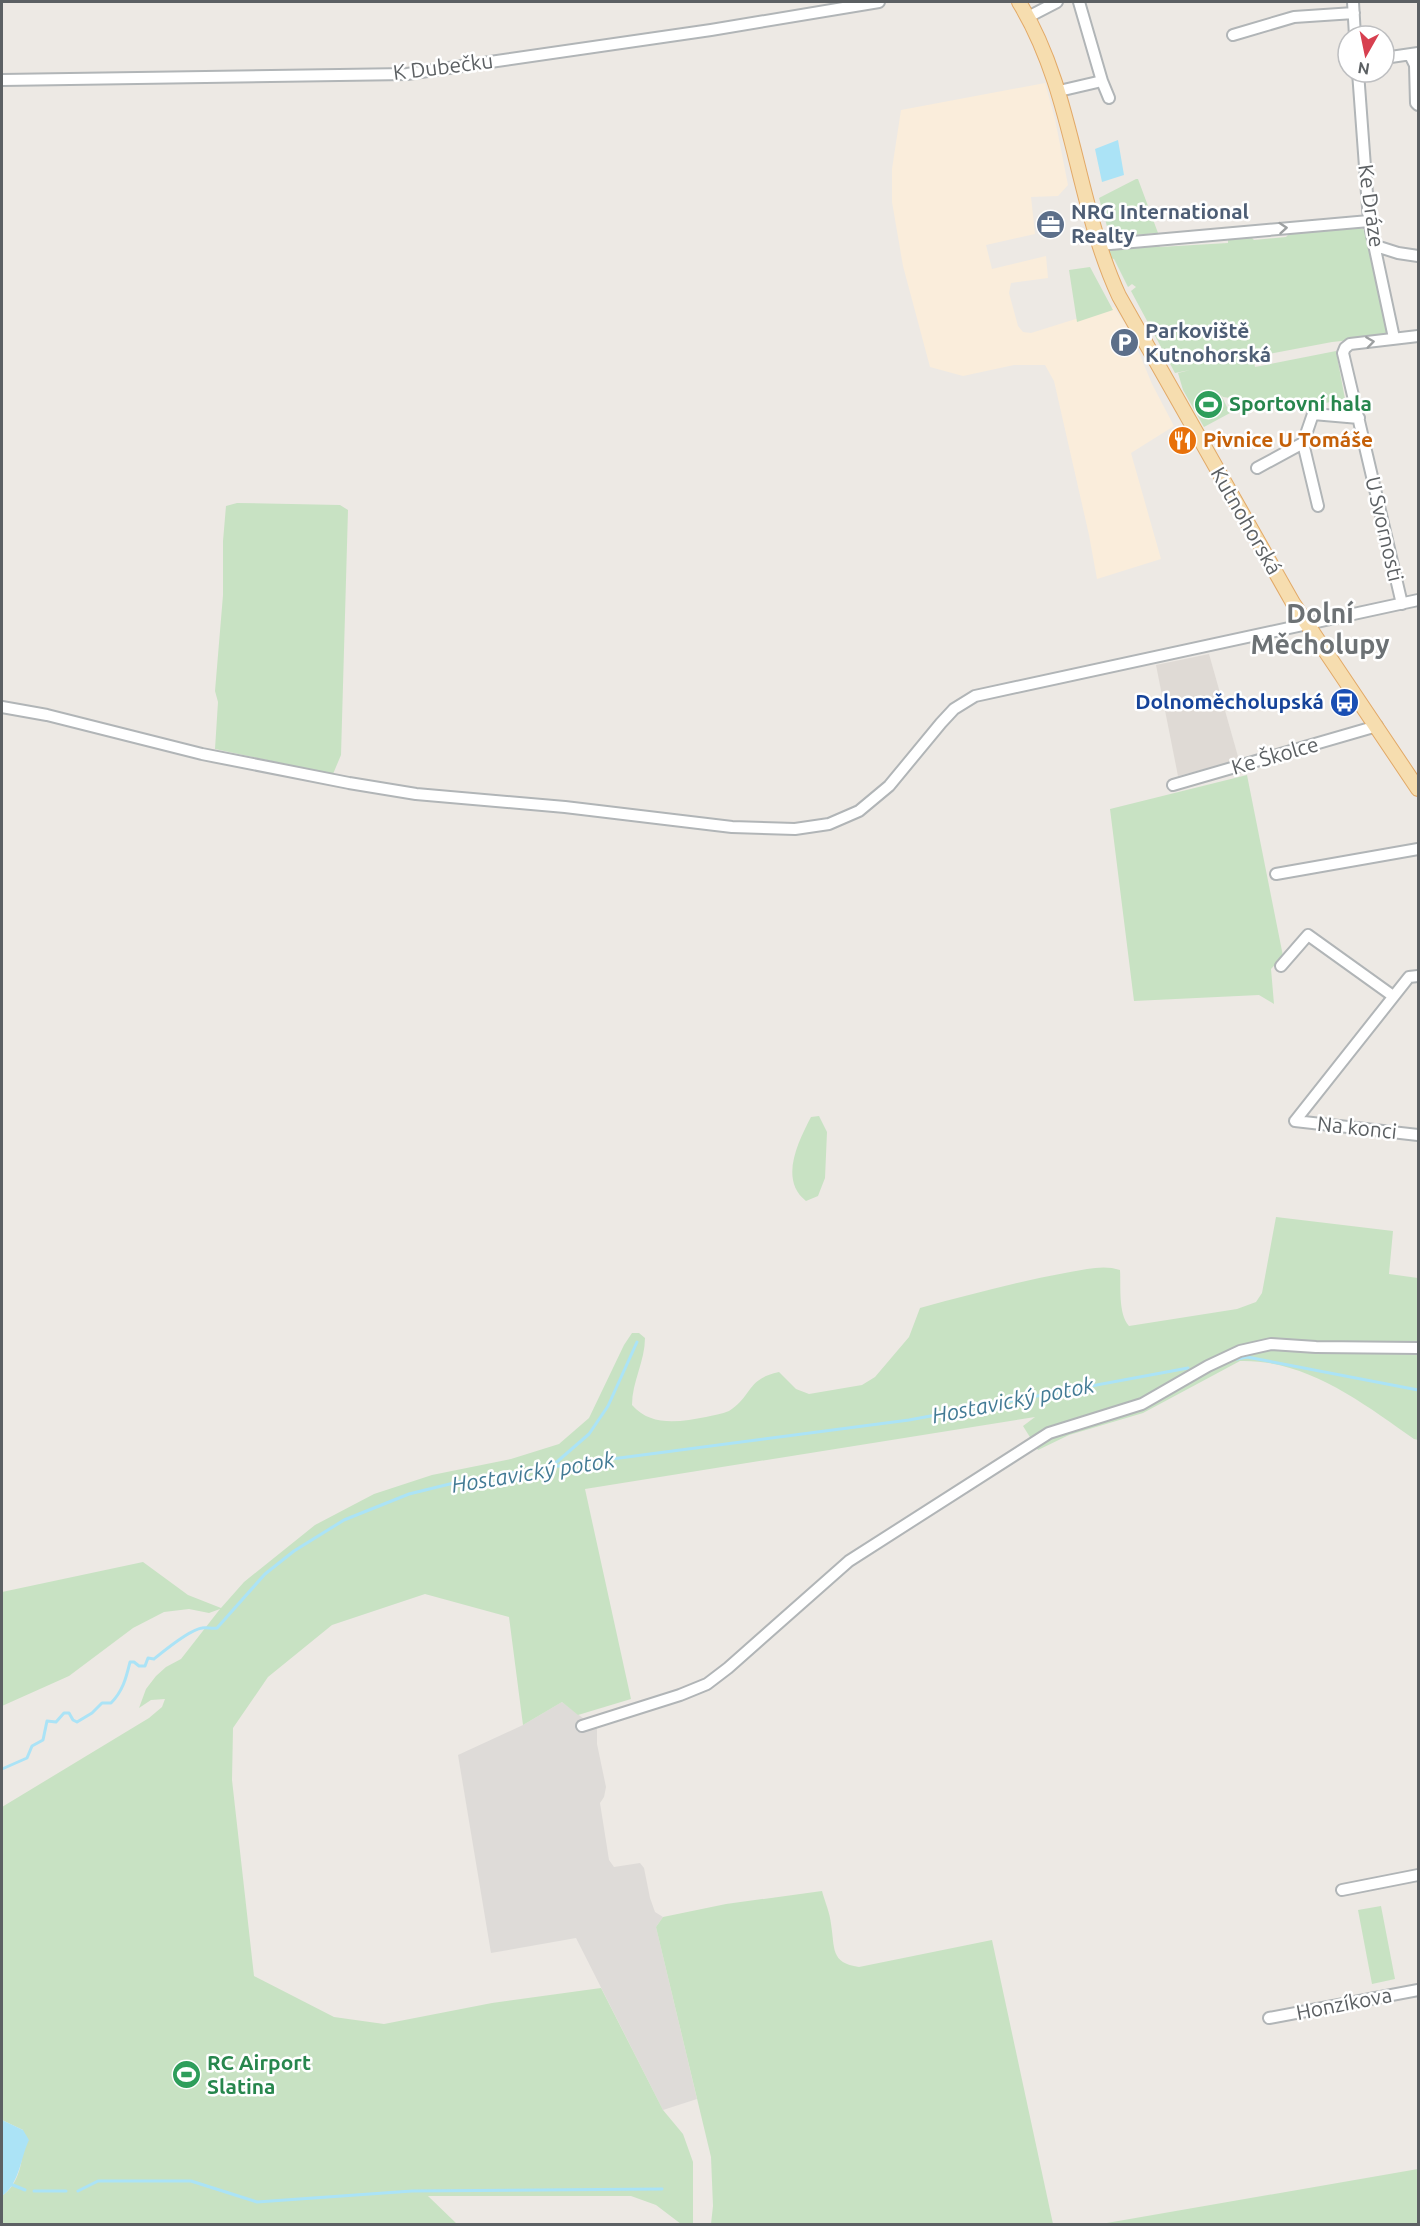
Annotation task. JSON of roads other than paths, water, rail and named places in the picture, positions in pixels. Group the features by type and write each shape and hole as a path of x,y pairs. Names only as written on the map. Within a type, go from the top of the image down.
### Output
{"main road":[{"name":"Kutnohorská","path":"1019,2 1050,63 1099,245 1124,305 1278,578 1419,789"}],"street":[{"name":"K Dubečku","path":"2,81 407,74 722,28 879,2"},
{"path":"1028,16 1057,2"},
{"path":"1079,2 1108,98"},
{"path":"1233,35 1294,17 1353,7 1354,24"},
{"path":"1396,56 1414,54 1416,103 1419,105"},
{"path":"1059,91 1102,81"},
{"name":"Ke Dráze","path":"1359,84 1369,220 1394,338"},
{"path":"1099,245 1369,220"},
{"path":"1376,246 1398,253 1419,256"},
{"path":"1394,338 1419,336"},
{"name":"U Svornosti","path":"1394,338 1347,345 1344,356 1402,604"},
{"path":"1317,506 1303,443 1313,414 1359,418"},
{"path":"1257,468 1303,443"},
{"path":"2,707 47,715 202,754 416,794 565,807 732,827 795,829 829,824 859,811 889,786 941,723 964,701 987,692 1419,600"},
{"name":"Ke Školce","path":"1173,785 1377,726"},
{"path":"1276,874 1419,849"},
{"path":"1281,966 1308,935 1393,996 1408,977 1419,976"},
{"name":"Na konci","path":"1393,996 1295,1121 1419,1135"},
{"path":"582,1725 680,1695 707,1684 849,1561 1049,1433 1142,1404 1208,1366 1245,1350 1271,1344 1419,1348"},
{"path":"1342,1890 1419,1875"},
{"name":"Honzíkova","path":"1269,2018 1419,1990"}],"water":[{"path":"1118,140 1124,175 1102,182 1095,149"},
{"path":"2,2120 23,2130 29,2140 16,2178 2,2196"}],"waterway":[{"path":"551,1467 589,1434 608,1406 637,1342"},
{"name":"Hostavický potok","path":"1237,1359 1247,1357 1418,1390"},
{"name":"Hostavický potok","path":"2,1769 27,1758 32,1746 43,1740 47,1721 56,1722 64,1713 69,1713 77,1722 92,1713 102,1703 111,1703 121,1689 130,1662 145,1666 148,1658 154,1659 191,1632 202,1628 217,1628 265,1574 294,1551 344,1520 409,1494 466,1480 551,1467 909,1420 1188,1368"},
{"path":"78,2191 98,2181 191,2181 257,2202 412,2191 662,2189"},
{"path":"2,2185 13,2185 25,2190"},
{"path":"34,2191 66,2191"}],"place":[{"name":"NRG International Realty","path":"1050,224"},
{"name":"Parkoviště Kutnohorská","path":"1124,343"},
{"name":"Sportovní hala","path":"1208,404"},
{"name":"Pivnice U Tomáše","path":"1182,440"},
{"name":"Dolnoměcholupská","path":"1345,702"},
{"name":"RC Airport Slatina","path":"186,2075"}],"district":[{"name":"Dolní Měcholupy","path":"1320,630"}]}
